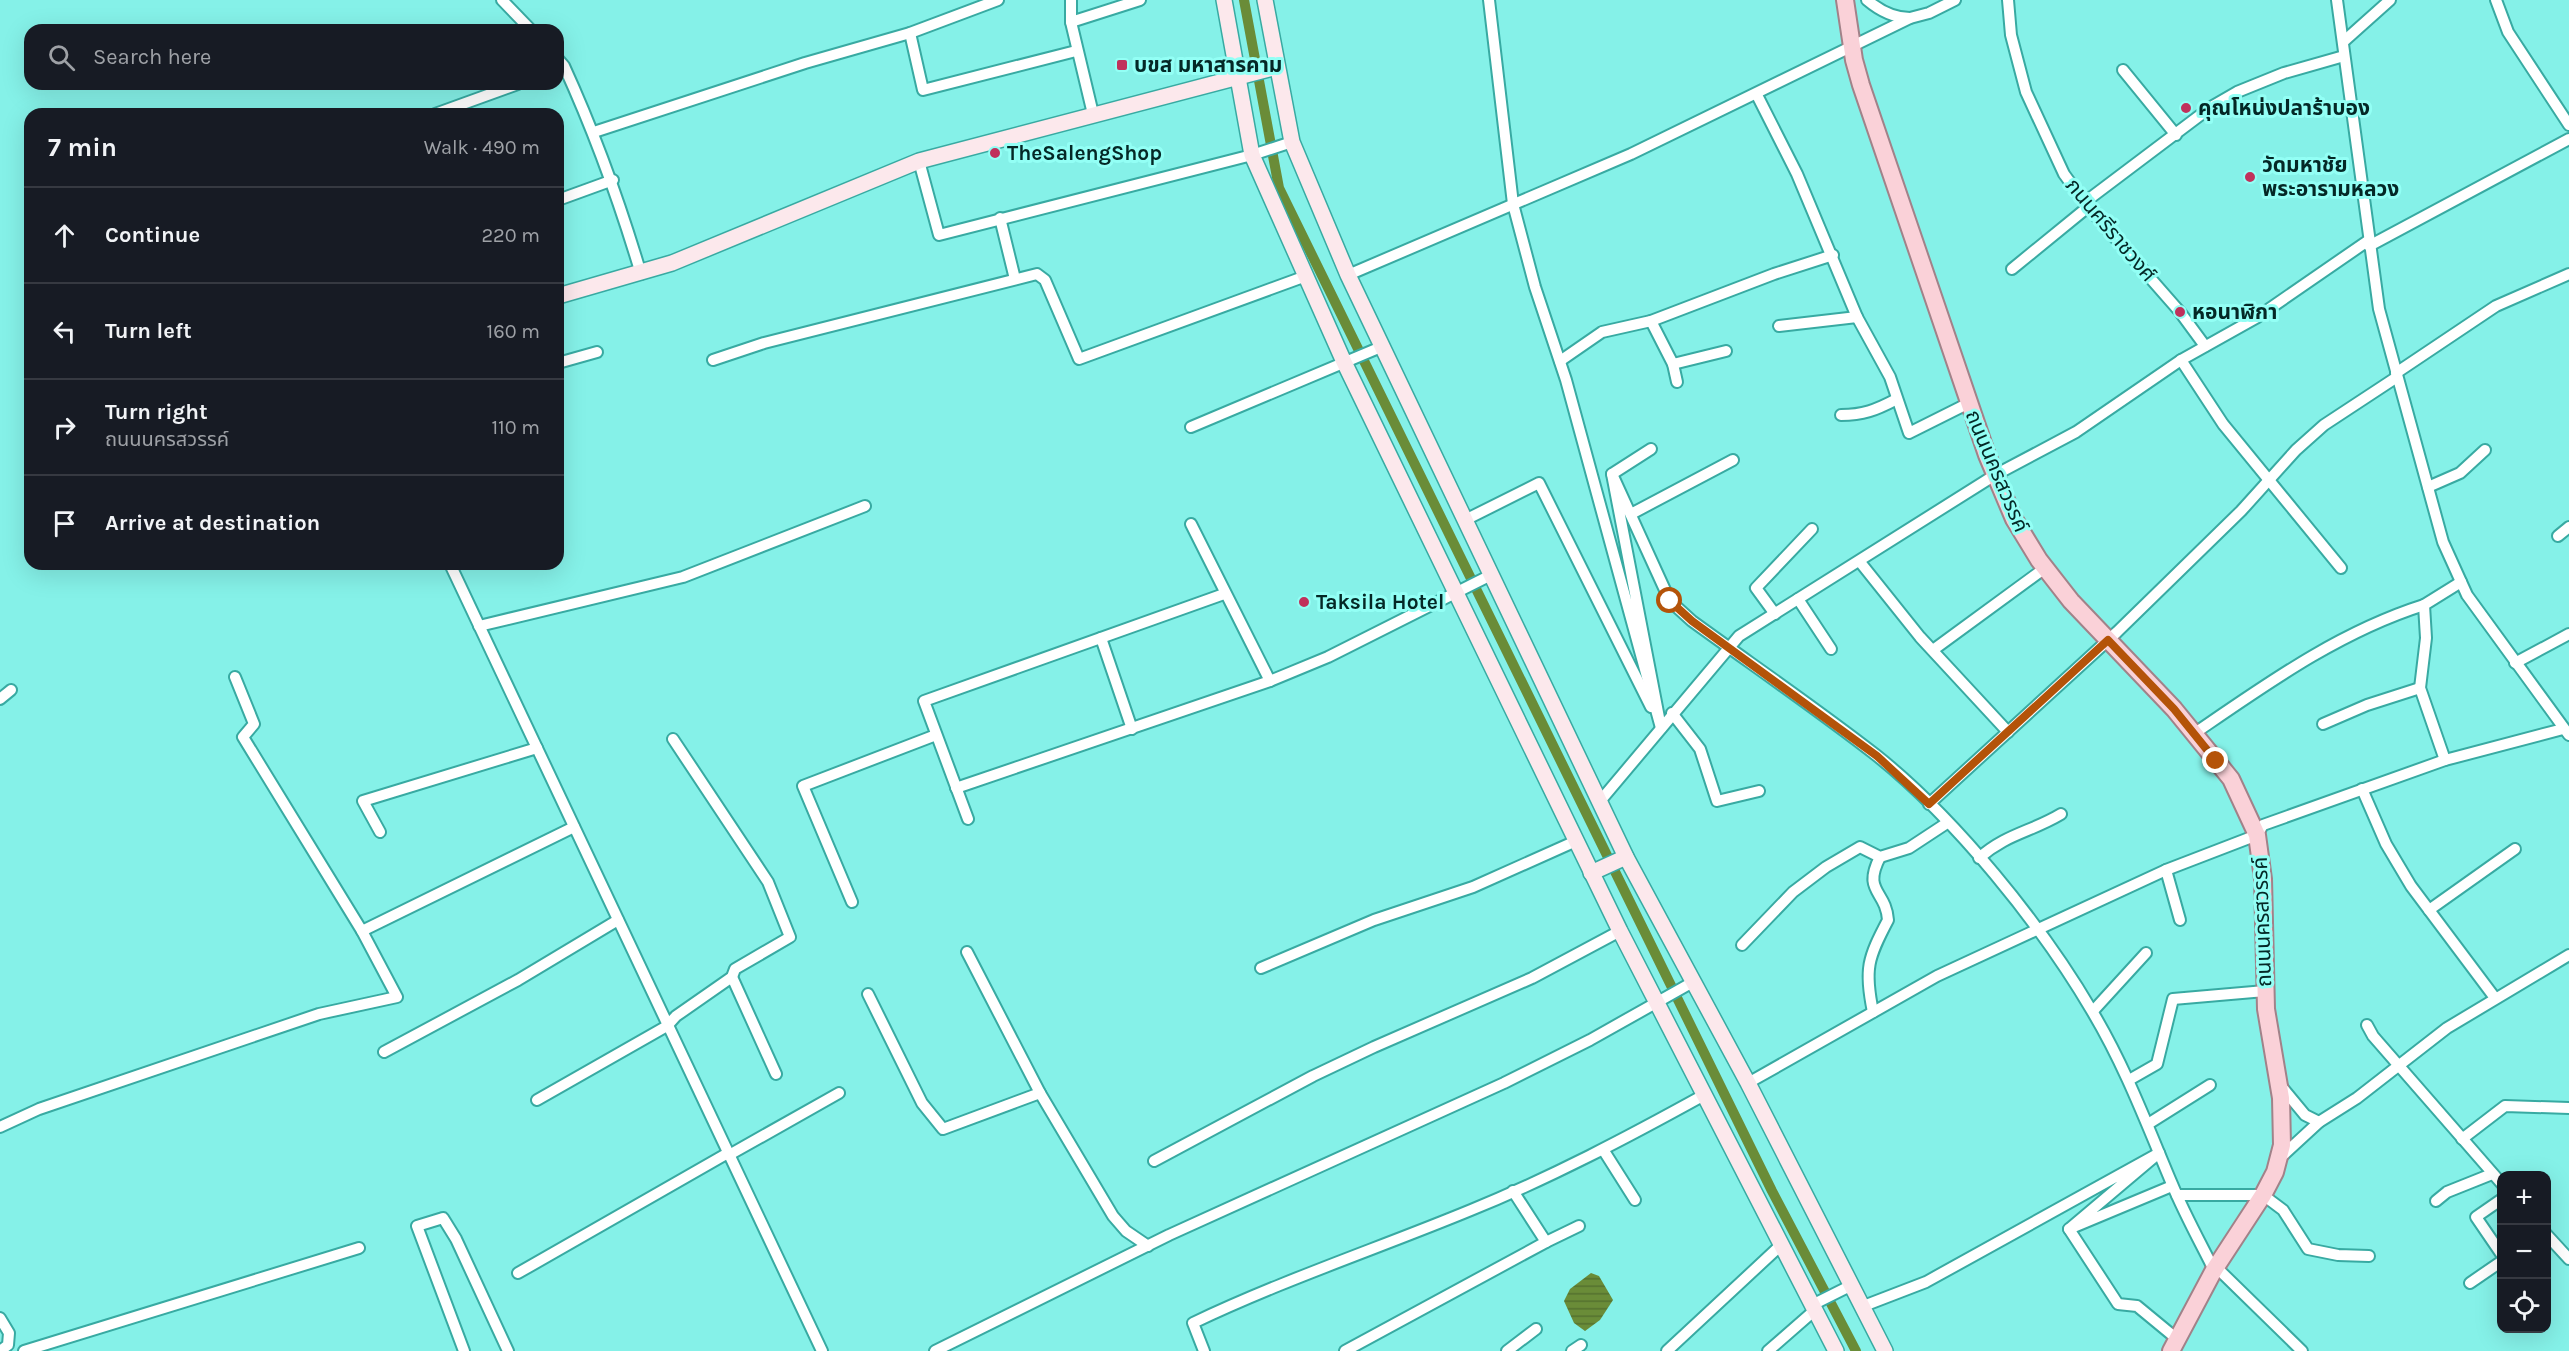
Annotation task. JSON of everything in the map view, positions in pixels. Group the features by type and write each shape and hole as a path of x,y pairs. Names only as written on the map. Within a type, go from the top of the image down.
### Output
{"main road":[{"name":"ถนนนครสวรรค์","path":"1845,0 1852,47 1865,97 1969,403 1995,475 2014,519 2045,568 2108,640 2195,733 2231,779 2257,835 2263,879 2265,991 2283,1130 2279,1159 2263,1195 2215,1268 2174,1345"}],"street":[{"path":"502,0 525,24"},
{"path":"594,132 805,63 910,33 998,0"},
{"path":"1071,0 1071,22 1076,51 1093,114"},
{"path":"1071,22 1140,0"},
{"path":"1224,0 1252,155 1344,362 1655,1002 1836,1351"},
{"path":"1265,0 1292,142 1381,347 1626,856 1748,1083 1885,1351"},
{"path":"1489,0 1513,204 1534,287 1560,361 1661,728"},
{"path":"1867,0 1884,12 1899,18 1910,18"},
{"path":"1348,275 1631,154 1757,95 1910,18 1929,13 1955,0"},
{"name":"ภนนศรีราชวงศ์","path":"2007,0 2011,35 2026,92 2064,174 2086,204 2180,312 2205,346"},
{"path":"1748,1083 1937,976 2166,870 2257,835 2263,825 2445,760 2566,732 2467,595 2443,542 2379,309 2337,0"},
{"path":"2343,42 2390,0"},
{"path":"2496,0 2508,32 2569,125"},
{"path":"910,33 923,90 1076,51"},
{"path":"2012,269 2086,204 2211,107 2239,91 2284,73 2344,56"},
{"path":"564,294 641,274 919,161 1276,67"},
{"path":"2123,70 2176,135"},
{"path":"564,73 594,132 612,180 641,274"},
{"path":"470,108 506,90"},
{"path":"1757,95 1833,255 1857,317 1890,377 1895,399 1909,433 1969,403"},
{"path":"1601,800 1727,647 1739,636 1995,475 2076,432 2181,360 2256,318 2369,243 2569,139"},
{"path":"919,161 939,235 1252,155 1292,142"},
{"path":"564,198 612,180"},
{"path":"1000,218 1015,279"},
{"path":"1560,361 1602,332 1651,321 1773,274 1833,255"},
{"path":"713,360 764,343 1038,274 1045,280 1079,358 1306,276"},
{"path":"1929,804 2108,640 2324,425 2496,306 2569,274"},
{"path":"1779,326 1857,317"},
{"path":"1651,321 1673,363 1677,382"},
{"path":"1191,427 1381,347"},
{"path":"1673,363 1726,351"},
{"path":"564,361 597,352"},
{"path":"2181,360 2223,424 2341,568"},
{"path":"1841,415 1873,412 1895,399"},
{"path":"1612,474 1651,449"},
{"path":"2428,487 2460,473 2485,450"},
{"path":"1630,514 1733,460"},
{"path":"1612,474 1661,728"},
{"path":"1612,474 1670,601 1692,621 1877,756 1929,804 1979,858 2038,929 2092,1011 2129,1080 2175,1191 2215,1268 2302,1351"},
{"path":"1465,520 1539,483 1661,728"},
{"path":"479,626 683,577 865,506"},
{"path":"1191,524 1224,594 1270,681"},
{"path":"2558,536 2569,527"},
{"path":"1775,614 1756,588 1812,529"},
{"path":"1860,562 1933,650 2007,732"},
{"path":"1933,650 2045,568"},
{"path":"453,570 666,1026 822,1351"},
{"path":"956,788 1270,681 1329,657 1491,575"},
{"path":"2195,733 2314,654 2382,618 2424,605 2461,582"},
{"path":"968,819 924,701 1224,594"},
{"path":"1798,599 1831,649"},
{"path":"2424,605 2426,638 2420,688 2445,760"},
{"path":"2515,663 2569,634"},
{"path":"1101,638 1132,729"},
{"path":"0,1127 39,1109 319,1014 397,997 362,931 243,737 254,724 235,677"},
{"path":"2323,724 2367,705 2420,688"},
{"path":"0,699 11,690"},
{"path":"1672,713 1700,749 1717,801 1759,791"},
{"path":"852,902 803,786 936,735"},
{"path":"537,1100 666,1026 676,1016 732,977 735,969 790,937 768,882 673,739"},
{"path":"380,832 363,801 537,748"},
{"path":"2362,789 2386,844 2429,910 2495,998"},
{"path":"1979,858 1996,843 2042,825 2061,814"},
{"path":"1742,945 1793,892 1826,867 1860,847 1880,857 1909,848 1947,824"},
{"path":"362,931 574,827"},
{"path":"1261,968 1374,920 1473,887 1576,841"},
{"path":"2429,910 2515,849"},
{"path":"1591,873 1626,856"},
{"path":"1873,1012 1867,982 1867,966 1871,951 1888,920 1872,882 1873,871 1880,857"},
{"path":"2166,870 2180,920"},
{"path":"384,1052 518,980 618,921"},
{"path":"1154,1161 1313,1076 1532,978 1620,931"},
{"path":"967,952 1040,1093 1113,1216 1126,1231 1148,1246"},
{"path":"2092,1011 2146,953"},
{"path":"2279,1159 2319,1122 2356,1098 2447,1028 2569,955"},
{"path":"732,977 776,1074"},
{"path":"935,1351 1148,1246 1504,1083 1590,1040 1693,982"},
{"path":"2129,1080 2157,1064 2173,999 2265,991"},
{"path":"868,994 922,1103 943,1129 1040,1093"},
{"path":"2367,1025 2497,1179"},
{"path":"2278,1082 2305,1115 2319,1122"},
{"path":"2148,1124 2210,1085"},
{"path":"518,1273 840,1093"},
{"path":"1204,1351 1193,1323 1604,1151 1704,1095"},
{"path":"2462,1139 2505,1106 2569,1108"},
{"path":"1604,1151 1635,1200"},
{"path":"2070,1229 2159,1153"},
{"path":"1861,1307 1926,1282 2159,1153"},
{"path":"2436,1201 2447,1192 2492,1174"},
{"path":"1513,1191 1546,1242"},
{"path":"2070,1229 2175,1191 2263,1195 2283,1210 2308,1248 2338,1255 2368,1256"},
{"path":"2497,1202 2476,1217 2497,1248"},
{"path":"464,1351 417,1226 443,1218 456,1239 508,1351"},
{"path":"1345,1351 1579,1226"},
{"path":"2070,1229 2093,1269 2108,1286 2118,1304 2137,1306 2174,1345"},
{"path":"2551,1239 2569,1259"},
{"path":"1668,1351 1781,1245"},
{"path":"0,1318 9,1333 4,1348 23,1351 359,1248"},
{"path":"2470,1283 2497,1264"},
{"path":"1768,1351 1814,1308 1852,1285"},
{"path":"1507,1351 1536,1329"}],"shaded area":[{"path":"1591,1273 1599,1276 1613,1300 1600,1320 1585,1331 1574,1323 1564,1301 1570,1289"}],"waterway":[{"path":"1244,0 1279,188 1772,1191 1856,1351"}],"place":[{"name":"บขส มหาสารคาม","path":"1122,65"},
{"name":"คุณโหน่งปลาร้าบอง","path":"2186,108"},
{"name":"TheSalengShop","path":"995,153"},
{"name":"วัดมหาชัย พระอารามหลวง","path":"2250,177"},
{"name":"หอนาฬิกา","path":"2180,312"},
{"name":"Taksila Hotel","path":"1304,602"}],"route":[{"path":"1670,601 1692,621 1877,756 1929,804 2108,640 2174,709 2216,761"}]}
